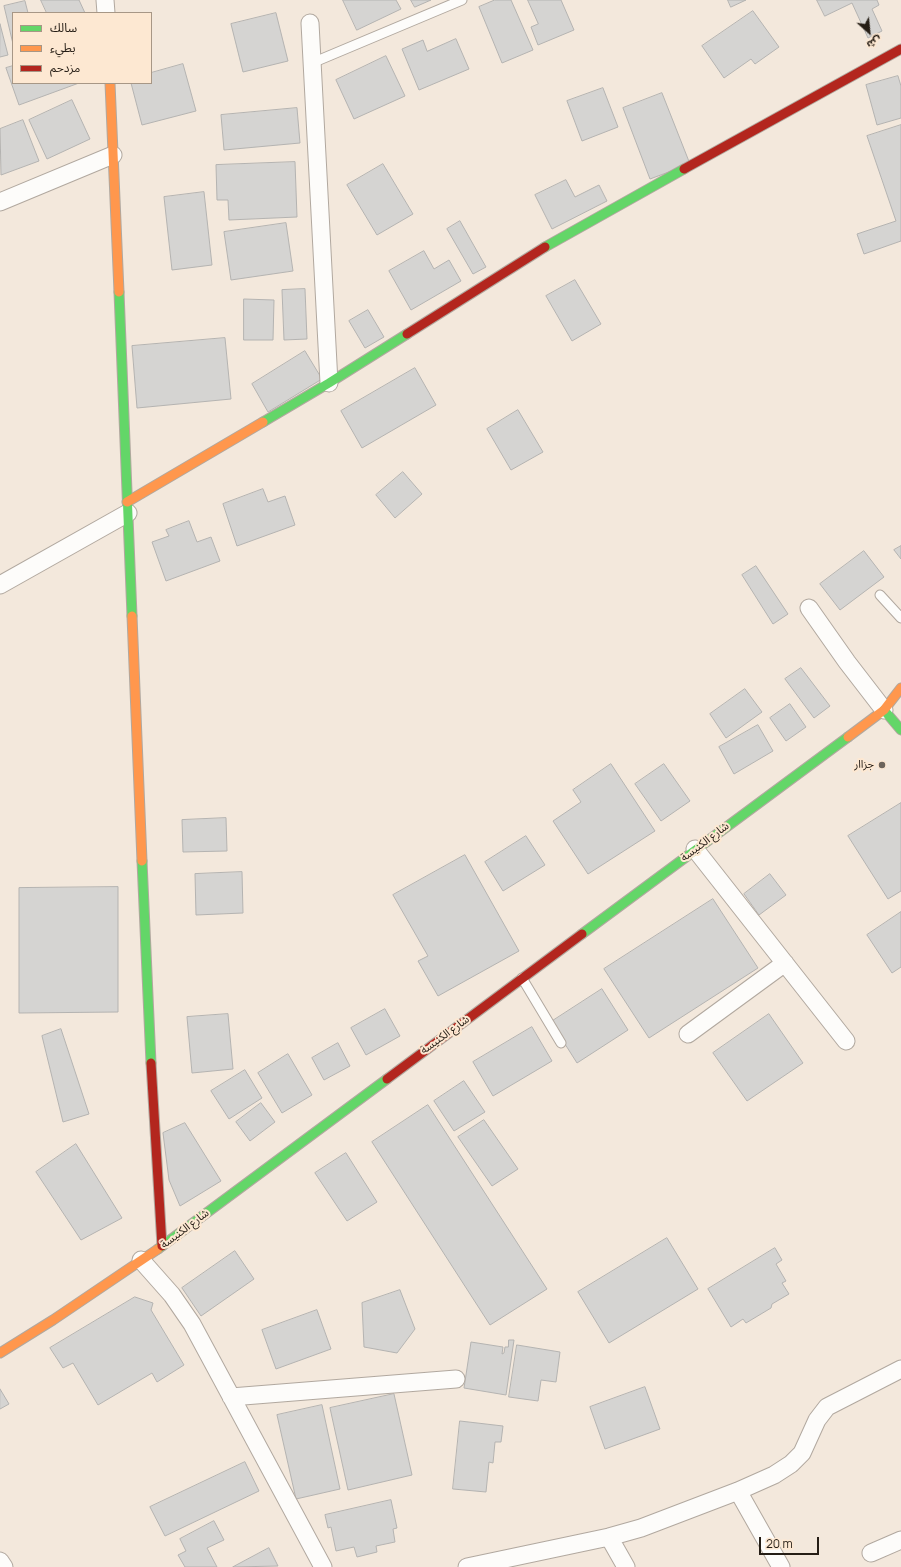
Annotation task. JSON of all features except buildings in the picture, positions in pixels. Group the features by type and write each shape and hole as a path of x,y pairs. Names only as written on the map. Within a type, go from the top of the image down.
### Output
{"street":[{"path":"105,0 106,12"},
{"path":"310,23 329,383"},
{"path":"0,585 329,383 538,251 901,49"},
{"path":"110,84 149,1018 162,1246"},
{"path":"0,202 113,155"},
{"path":"809,608 846,662 901,730"},
{"name":"شارع الكنيسة","path":"0,1352 53,1320 162,1246 884,710 901,688"},
{"path":"695,850 846,1041"},
{"path":"688,1034 785,963"},
{"path":"141,1260 172,1295 192,1324 323,1567"},
{"path":"467,1567 609,1537 641,1528 738,1491 774,1475 791,1464 802,1454 817,1420 827,1407 901,1369"},
{"path":"231,1397 456,1379"},
{"path":"738,1491 780,1567"},
{"path":"609,1537 626,1567"},
{"path":"871,1553 901,1540"},
{"path":"0,1561 4,1567"}],"lane":[{"path":"312,63 462,0"},
{"path":"880,595 901,618"},
{"path":"522,978 560,1043"}],"traffic: fast":[{"path":"545,247 684,169"},
{"path":"119,292 132,616"},
{"path":"263,422 407,334"},
{"path":"884,710 901,730"},
{"path":"582,934 848,737"},
{"path":"142,861 151,1063"},
{"path":"158,1249 387,1079"}],"traffic: slow":[{"path":"110,84 119,292"},
{"path":"127,502 263,422"},
{"path":"132,616 142,861"},
{"path":"848,737 884,710 901,688"},
{"path":"0,1353 53,1320 158,1249"}],"traffic: jam":[{"path":"684,169 901,49"},
{"path":"407,334 545,247"},
{"path":"387,1079 582,934"},
{"path":"151,1063 162,1246"}],"place":[{"name":"جزاار","path":"882,765"}]}
